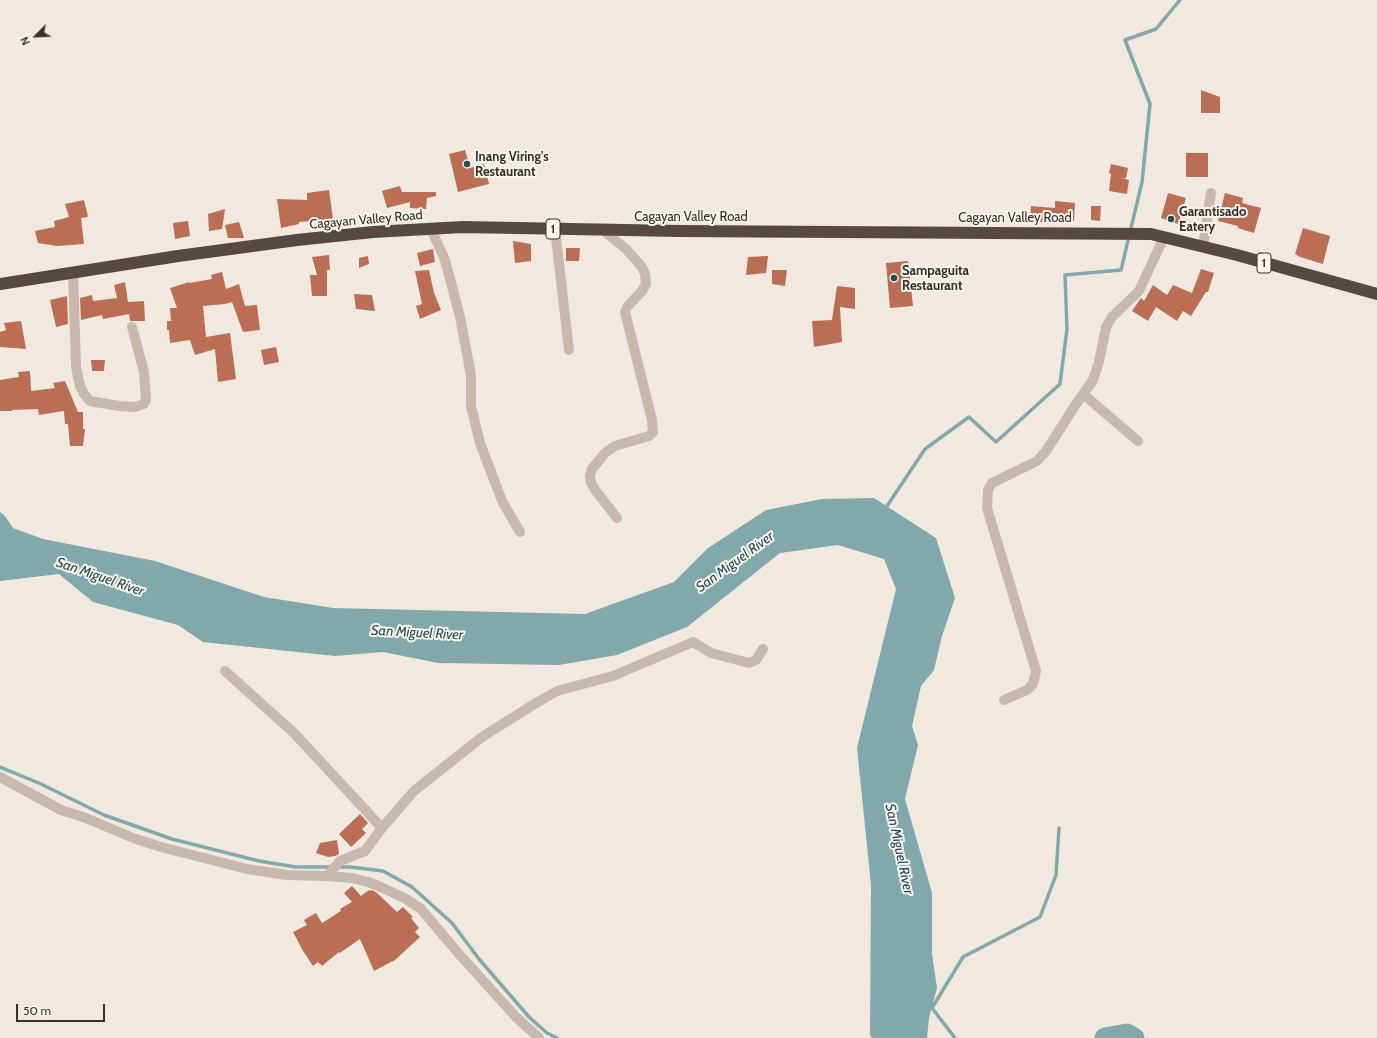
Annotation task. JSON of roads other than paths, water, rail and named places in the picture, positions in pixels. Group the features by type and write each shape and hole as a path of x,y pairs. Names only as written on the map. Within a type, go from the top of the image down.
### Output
{"highway":[{"name":"Cagayan Valley Road","path":"0,284 297,240 373,232 463,227 603,230 1151,234 1377,294"}],"street":[{"path":"1203,247 1212,193"},
{"path":"431,229 446,260 460,317 471,375 471,406 480,443 502,501 520,532"},
{"path":"555,229 568,350"},
{"path":"603,230 626,249 642,267 645,274 646,284 642,291 627,307 625,312 652,420 653,432 649,436 615,446 605,453 592,469 590,476 591,483 596,491 617,518"},
{"path":"1004,700 1028,690 1033,684 1036,671 987,508 988,490 992,484 1037,461 1046,451 1093,380 1099,362 1106,327 1112,317 1139,291 1164,237"},
{"path":"73,273 76,367 80,386 84,394 90,400 119,406 135,407 144,404 146,400 144,372 132,327"},
{"path":"1083,394 1138,441"},
{"path":"327,876 340,861 365,851 382,828 414,792 482,737 558,691 614,676 693,642 711,653 749,662 756,660 764,649"},
{"path":"225,672 294,734 382,828"},
{"path":"0,777 61,810 86,818 133,838 160,847 268,873 352,878 368,882 400,896 421,909 516,1017 539,1038"}],"water":[{"name":"San Miguel River","path":"874,498 936,538 955,598 942,636 934,670 921,686 912,726 918,745 905,799 932,893 932,954 937,988 929,1018 927,1038 872,1038 870,1035 871,885 857,748 896,589 884,559 838,545 780,553 687,627 617,655 559,665 438,663 383,652 335,656 203,642 178,625 93,602 59,574 0,581 0,512 5,516 13,528 43,539 155,561 264,597 333,608 585,614 674,582 708,548 766,510 822,499"}],"waterway":[{"path":"885,509 925,449 969,417 996,442 1060,384 1067,329 1065,275 1121,270 1142,182 1150,104 1125,40 1156,29 1180,0"},
{"path":"0,767 41,784 104,815 172,839 259,861 296,867 350,867 383,871 412,887 452,923 479,959 529,1017 547,1033 557,1038"},
{"path":"955,1038 932,1008 963,957 1040,917 1056,875 1059,828"},
{"path":"1105,1038 1127,1034 1134,1038"}],"place":[{"name":"Inang Viring's Restaurant","path":"467,164"},
{"name":"Garantisado Eatery","path":"1171,219"},
{"name":"Sampaguita Restaurant","path":"894,278"}]}
